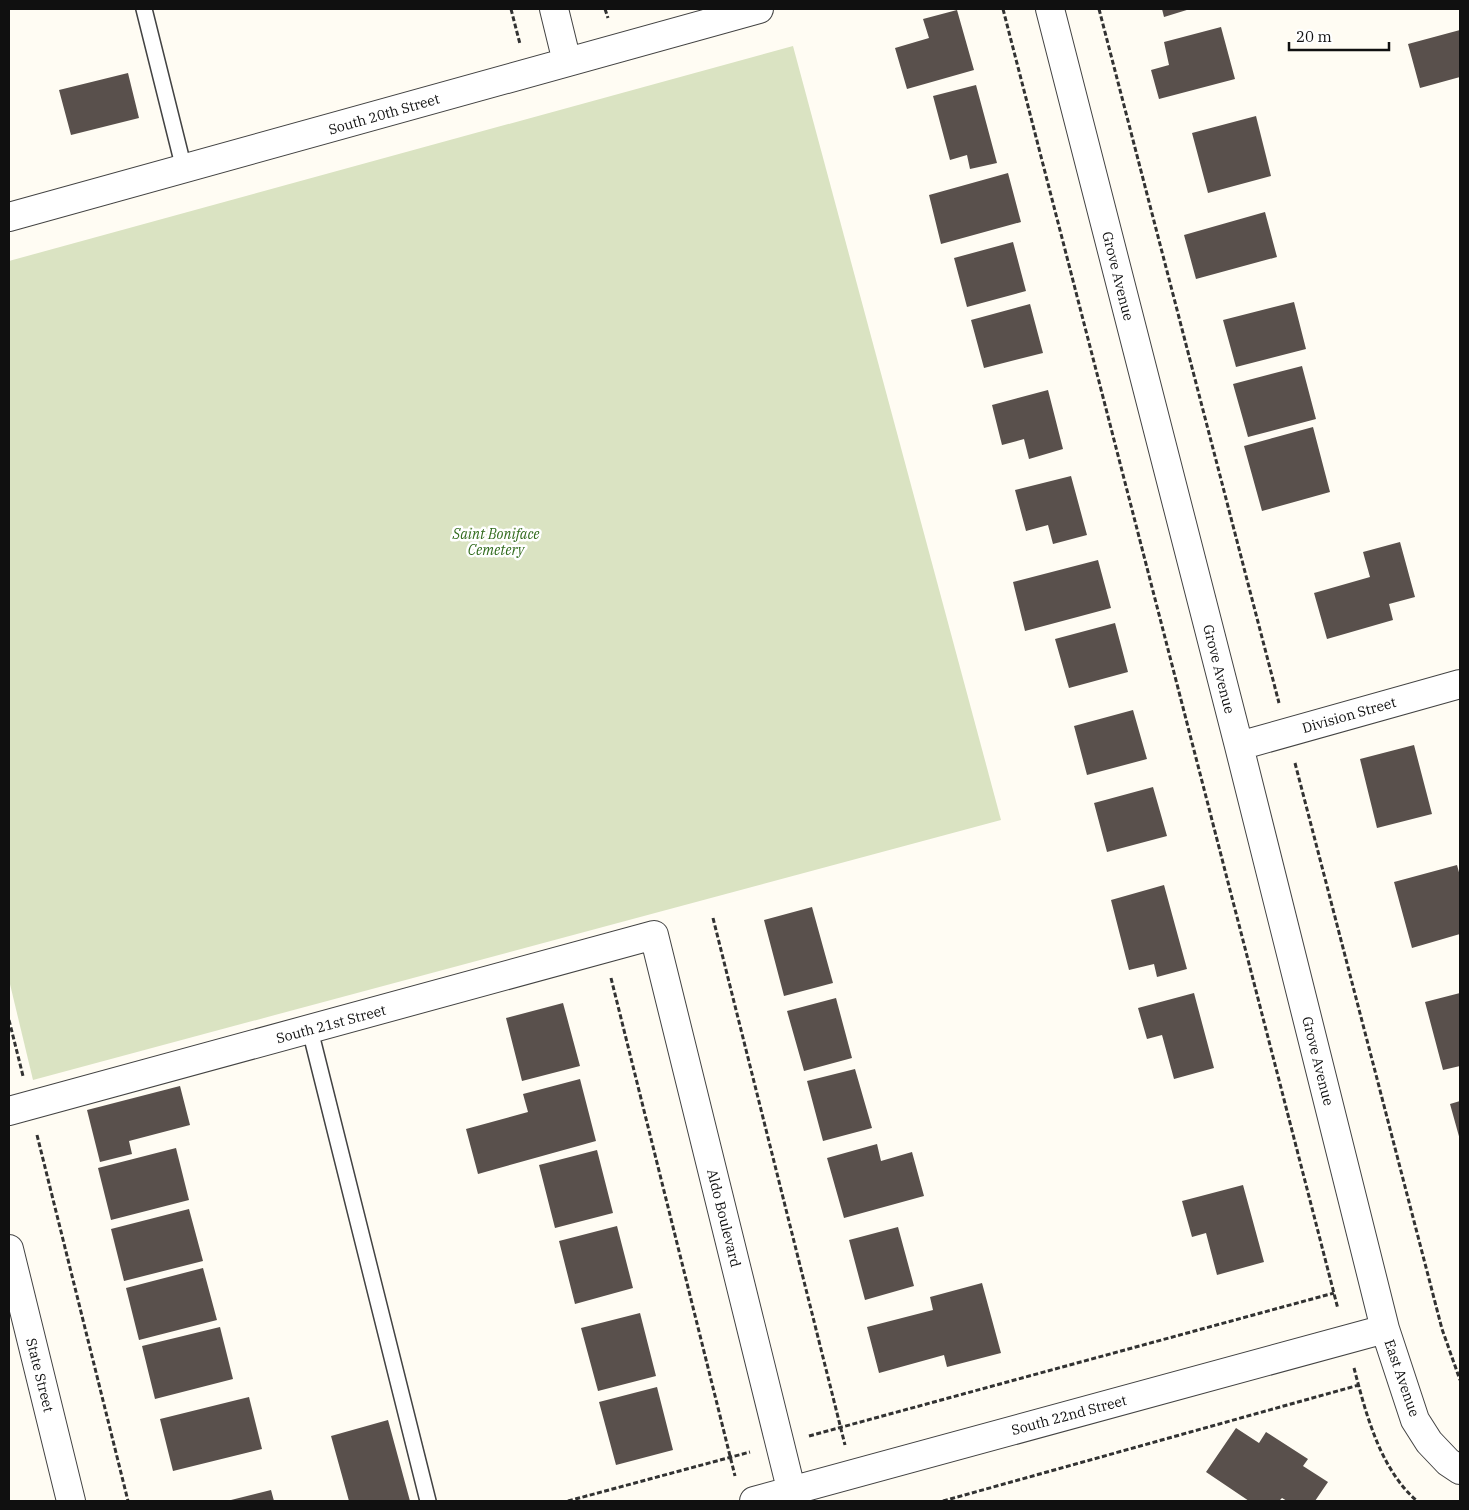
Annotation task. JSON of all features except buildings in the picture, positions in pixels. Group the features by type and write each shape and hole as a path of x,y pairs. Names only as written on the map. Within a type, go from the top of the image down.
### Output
{"street":[{"path":"554,9 567,62"},
{"name":"South 20th Street","path":"9,217 759,9"},
{"name":"Grove Avenue","path":"1050,9 1239,746 1385,1329"},
{"name":"Division Street","path":"1239,746 1460,684"},
{"name":"South 21st Street","path":"19,1108 654,935"},
{"name":"Aldo Boulevard","path":"654,935 792,1496"},
{"name":"State Street","path":"9,1249 71,1501"},
{"name":"South 22nd Street","path":"745,1492 792,1496 852,1474 1385,1329"},
{"name":"East Avenue","path":"1385,1329 1415,1420 1429,1442 1448,1462 1460,1470"}],"lane":[{"path":"144,9 184,170"},
{"path":"310,1030 428,1501"}],"path":[{"path":"1002,9 1346,1340 1380,1448 1396,1476 1417,1501"},
{"path":"1099,9 1442,1329 1460,1380"},
{"path":"713,918 852,1474"},
{"path":"604,948 730,1458 745,1492"},
{"path":"9,1020 19,1108 128,1501"},
{"path":"568,1501 1334,1293"},
{"path":"943,1501 1359,1385"}],"green space":[{"name":"Saint Boniface Cemetery","path":"793,46 1001,820 33,1080 9,980 9,261"}]}
